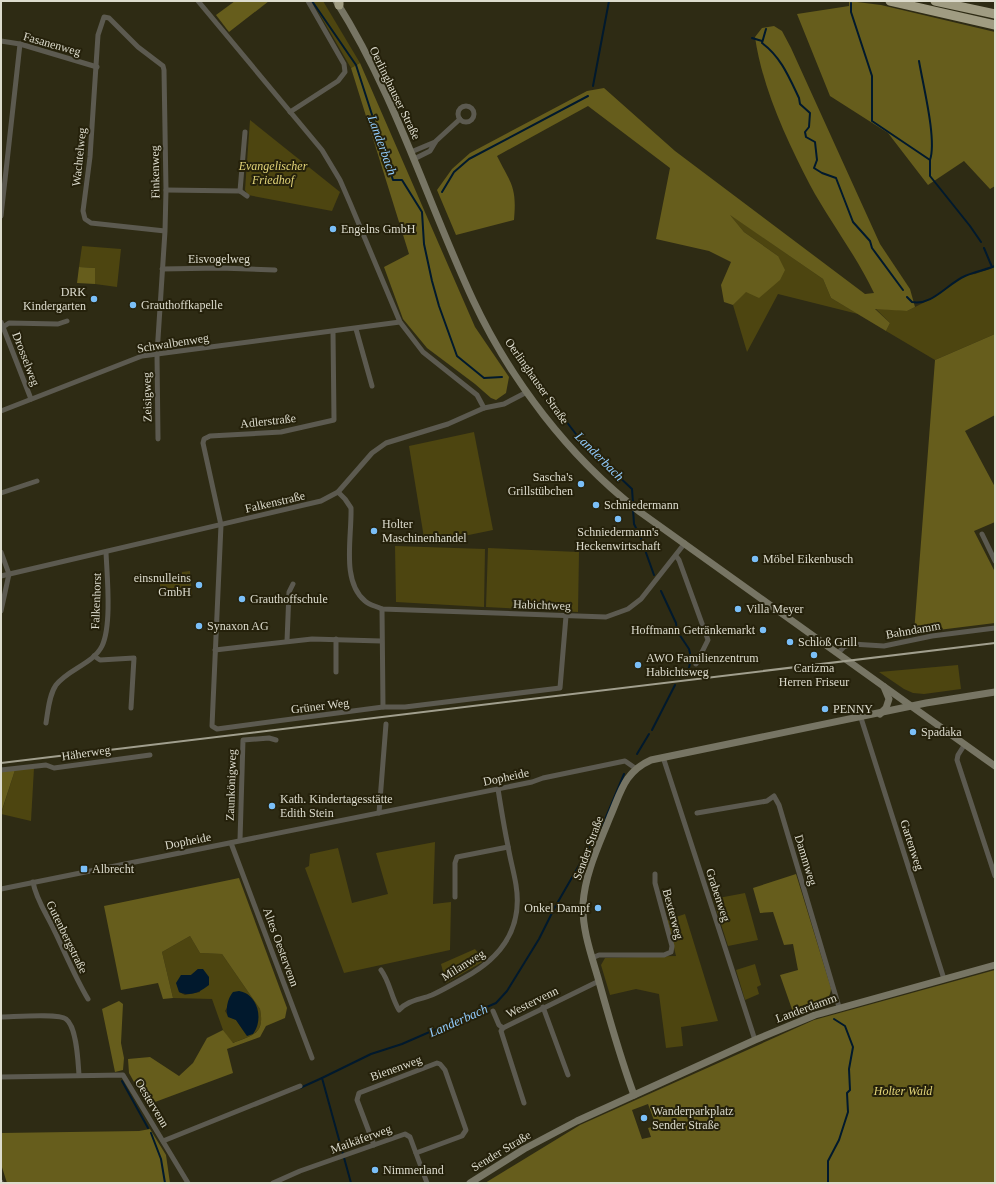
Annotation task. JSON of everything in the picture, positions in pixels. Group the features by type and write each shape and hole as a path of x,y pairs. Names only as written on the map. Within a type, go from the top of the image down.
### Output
{"highway":[{"path":"890,1 995,25"},
{"path":"935,1 995,14"}],"main road":[{"name":"Oerlinghauser Straße","path":"338,2 386,95 413,155 445,236 474,301 493,338 527,392 568,444 591,468 640,512 995,766"},
{"path":"880,714 886,708 889,699 883,685"},
{"path":"635,768 651,760 663,757 995,692"},
{"name":"Sender Straße","path":"470,1183 524,1149 634,1095 620,1055 592,958 584,924 583,905 587,880 623,787 635,768"},
{"name":"Landerdamm","path":"634,1095 755,1040 815,1015 839,1007 995,965"}],"street":[{"path":"198,1 322,150 340,180 400,322 423,352 439,367 477,395 484,408"},
{"path":"290,112 338,81 345,72 344,64 308,1"},
{"name":"Wachtelweg","path":"104,17 98,35 90,157 83,211 85,219 92,223 165,232"},
{"name":"Finkenweg","path":"104,17 109,18 138,47 163,66 166,190 165,232 157,354"},
{"name":"Fasanenweg","path":"1,41 20,44 97,67"},
{"path":"1,216 20,44"},
{"path":"413,155 436,141 460,119"},
{"path":"240,191 245,132"},
{"path":"166,190 240,191 247,196"},
{"name":"Eisvogelweg","path":"162,269 220,268 275,270"},
{"name":"Drosselweg","path":"31,399 2,325 9,323 58,324 67,321"},
{"name":"Schwalbenweg","path":"1,411 135,358 400,322"},
{"path":"356,328 372,386"},
{"name":"Adlerstraße","path":"221,525 204,449 204,439 210,436 281,432 334,420 333,332"},
{"name":"Zeisigweg","path":"157,354 158,439"},
{"name":"Falkenstraße","path":"1,576 321,501 338,492 372,453 386,443 448,424 484,408 504,404 527,392"},
{"path":"1,493 37,481"},
{"name":"Habichtweg","path":"338,492 351,508 350,574 355,590 366,602 382,609 606,617 628,609 641,599 685,543"},
{"name":"Grüner Weg","path":"221,525 212,726 214,728 383,707 405,707 560,688 566,616"},
{"path":"982,534 995,561"},
{"path":"1,552 9,574 1,611"},
{"name":"Falkenhorst","path":"46,723 51,695 55,686 63,677 94,656 102,646 105,633 107,608 106,552"},
{"path":"676,556 679,560 708,640 696,664"},
{"path":"288,641 289,592 293,584"},
{"path":"382,609 381,641 383,707"},
{"name":"Bahndamm","path":"838,653 844,647 852,644 884,646 932,636 995,628"},
{"path":"215,650 288,641 336,639 381,641"},
{"path":"336,639 336,672"},
{"path":"94,656 100,660 134,658 132,708"},
{"name":"Gartenweg","path":"861,718 944,979"},
{"path":"380,813 386,724"},
{"name":"Zaunkönigweg","path":"240,840 243,740 269,738 276,740"},
{"path":"966,744 958,754 957,760 995,876"},
{"name":"Häherweg","path":"1,770 46,765 54,768 150,755"},
{"name":"Grabenweg","path":"663,757 755,1040"},
{"name":"Dopheide","path":"1,889 498,789 620,762 625,762 635,768"},
{"name":"Milanweg","path":"381,970 389,983 395,1004 399,1010 408,1003 431,995 470,975 490,961 500,951 510,936 517,914 517,885 508,847 498,789"},
{"name":"Dammweg","path":"697,812 768,801 774,796 779,805 839,1007"},
{"name":"Altes Oestervenn","path":"231,843 312,1058"},
{"path":"455,897 455,863 458,857 508,847"},
{"name":"Bexterweg","path":"592,958 599,955 664,955 670,952 672,946 655,883 655,874"},
{"name":"Gutenbergstraße","path":"33,882 39,901 56,933 72,970 88,999"},
{"name":"Westervenn","path":"524,1103 501,1034 502,1028 599,981"},
{"path":"543,1007 568,1075"},
{"path":"493,1011 499,1025 502,1028"},
{"path":"1,1017 55,1016 65,1018 69,1023 78,1052 79,1075"},
{"name":"Bienenweg","path":"374,1145 357,1100 359,1093 437,1063 440,1064 445,1070 466,1130 462,1136 416,1153"},
{"name":"Oestervenn","path":"1,1077 123,1075 163,1141 300,1086"},
{"name":"Maikäferweg","path":"273,1183 300,1171 405,1134 410,1137 427,1183"},
{"path":"163,1141 188,1183"}],"green space":[{"path":"235,1 269,1 229,32 216,15"},
{"path":"312,1 323,1 360,63 351,68"},
{"path":"849,1 881,5 995,32 995,186 990,189 964,161 928,185 888,133 830,96 797,14 849,6"},
{"path":"774,26 782,31 791,48 880,244 910,289 915,307 907,311 875,309 890,323 886,331 831,298 823,279 730,215 744,232 778,256 785,270 780,280 759,298 746,292 733,305 724,302 721,285 731,262 709,251 656,239 670,168 588,106 497,156 514,192 514,220 456,235 437,190 452,169 470,153 587,91 604,88 675,151 865,294 874,293 859,265 810,185 776,113 763,75 755,37 762,28"},
{"path":"360,63 475,327 509,377 506,393 496,400 491,398 427,348 403,319 384,267 409,254 351,68"},
{"name":"Evangelischer Friedhof","path":"250,120 340,192 332,211 248,195 245,190"},
{"path":"729,214 823,279 831,298 858,314 778,294 747,352 733,305 778,256 744,232"},
{"path":"82,246 121,249 117,287 95,284 95,268 79,267"},
{"path":"79,267 95,268 95,284 77,283"},
{"path":"995,267 995,334 935,360 886,331 890,323 875,308 907,311 931,299 963,276 975,274"},
{"path":"995,334 995,415 965,431 995,487 995,522 974,531 995,572 995,623 914,633 935,360"},
{"path":"474,432 493,530 425,544 409,446"},
{"path":"395,546 485,549 484,607 396,602"},
{"path":"488,548 579,552 578,612 486,607"},
{"path":"190,571 192,597 160,596 160,583 182,583 182,572"},
{"path":"958,665 961,689 924,694 913,693 904,689 879,672"},
{"path":"34,768 31,821 1,814 15,770"},
{"path":"15,770 1,813 1,772"},
{"path":"435,842 433,904 451,902 450,950 344,973 305,868 309,866 310,854 338,848 352,903 388,894 376,853"},
{"path":"796,874 831,988 830,994 823,1003 812,1009 794,1015 780,975 798,970 793,944 784,945 773,912 760,913 753,888"},
{"path":"239,878 287,1008 285,1018 266,1026 260,1037 227,1049 233,1073 147,1105 129,1073 128,1059 150,1057 179,1076 193,1063 207,1038 223,1030 233,1043 256,1032 261,1024 260,1009 222,954 200,953 190,936 162,952 173,998 163,999 158,983 121,990 104,906"},
{"path":"745,893 758,940 728,946 713,899"},
{"path":"685,914 718,1021 681,1027 683,1046 666,1048 659,994 636,989 610,995 601,965 605,958 676,956 667,920"},
{"path":"190,936 200,953 222,954 260,1009 261,1024 259,1029 246,1038 232,1043 223,1030 212,999 173,998 162,952","holes":["198,969 200,992 185,995 179,992 181,975 191,975","229,1004 247,1036 236,1020 228,1016 225,1011"]},
{"path":"475,949 484,961 446,983 441,964"},
{"path":"755,964 761,985 757,987 759,994 745,1000 736,970"},
{"name":"Holter Wald","path":"995,970 995,1183 485,1183 580,1125 814,1020","holes":["648,1104 656,1126 648,1128 651,1137 642,1139 632,1110"]},
{"path":"119,1001 123,1004 121,1043 124,1058 123,1070 115,1072 102,1009"},
{"path":"150,1129 166,1155 170,1183 7,1183 1,1164 1,1133 139,1131"}],"water":[{"path":"198,969 203,969 209,977 209,985 202,990 191,994 179,992 176,983 181,975 191,975"},
{"path":"239,991 246,993 251,997 257,1008 258,1022 256,1028 253,1034 247,1036 236,1020 228,1017 227,1014 227,1007 230,997 233,992"}],"waterway":[{"name":"Landerbach","path":"312,1 356,65 393,180 402,180 422,212 424,244 432,281 439,306 457,356 484,378 502,377"},
{"path":"593,86 609,1"},
{"path":"851,3 851,12 872,76 872,121 930,160 930,176 981,242"},
{"path":"766,29 762,43 769,49 784,68 799,98 800,104 810,113 809,127 805,132 806,137 815,142 817,160 814,168 822,173 836,178 853,222 870,241 872,248 903,290"},
{"path":"752,38 762,41"},
{"path":"919,61 931,126 932,151 930,160"},
{"path":"442,192 454,172 469,159 588,96"},
{"path":"984,248 992,267"},
{"path":"907,297 912,302 926,301 933,298 965,276 995,266"},
{"name":"Landerbach","path":"527,370 582,442 632,489 633,503"},
{"name":"Landerbach","path":"633,509 634,524 640,536 654,575"},
{"name":"Landerbach","path":"661,591 676,623 677,631 689,649 691,658 689,668 679,677"},
{"name":"Landerbach","path":"652,730 675,685"},
{"name":"Landerbach","path":"637,754 649,734"},
{"name":"Landerbach","path":"351,1183 322,1078 371,1054 402,1044 496,1003 507,991 539,939 555,907 604,822 624,774"},
{"path":"828,1183 828,1161 839,1140 848,1112 847,1093 850,1090 849,1069 853,1047 845,1026 834,1019"},
{"path":"300,1088 322,1078"},
{"path":"122,1081 148,1128"},
{"path":"151,1133 161,1159 165,1183"}],"railway":[{"path":"1,763 995,643"}],"place":[{"name":"Engelns GmbH","path":"333,229"},
{"name":"DRK Kindergarten","path":"94,299"},
{"name":"Grauthoffkapelle","path":"133,305"},
{"name":"Sascha's Grillstübchen","path":"581,484"},
{"name":"Schniedermann","path":"596,505"},
{"name":"Schniedermann's Heckenwirtschaft","path":"618,519"},
{"name":"Holter Maschinenhandel","path":"374,531"},
{"name":"Möbel Eikenbusch","path":"755,559"},
{"name":"einsnulleins GmbH","path":"199,585"},
{"name":"Grauthoffschule","path":"242,599"},
{"name":"Villa Meyer","path":"738,609"},
{"name":"Synaxon AG","path":"199,626"},
{"name":"Hoffmann Getränkemarkt","path":"763,630"},
{"name":"Schloß Grill","path":"790,642"},
{"name":"Carizma Herren Friseur","path":"814,655"},
{"name":"AWO Familienzentrum Habichtsweg","path":"638,665"},
{"name":"PENNY","path":"825,709"},
{"name":"Spadaka","path":"913,732"},
{"name":"Kath. Kindertagesstätte Edith Stein","path":"272,806"},
{"name":"Albrecht","path":"84,869"},
{"name":"Onkel Dampf","path":"598,908"},
{"name":"Wanderparkplatz Sender Straße","path":"644,1118"},
{"name":"Nimmerland","path":"375,1170"}]}
